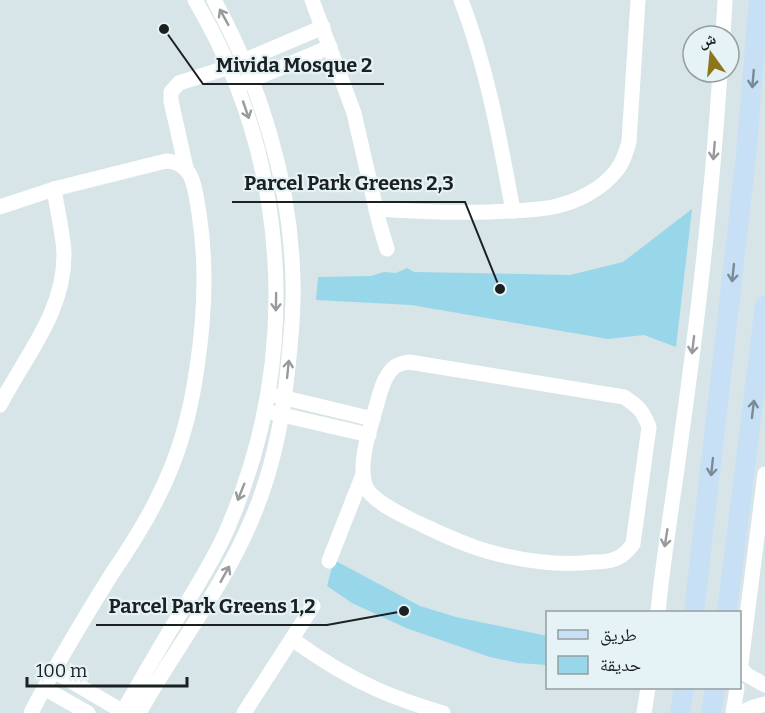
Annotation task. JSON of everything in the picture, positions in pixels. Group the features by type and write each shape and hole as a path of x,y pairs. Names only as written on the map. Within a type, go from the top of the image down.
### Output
{"main road":[{"path":"694,611 746,156 759,0"},
{"path":"727,611 765,306"},
{"path":"704,530 710,542 722,546 729,544 737,535"},
{"path":"699,576 705,568 719,565 728,570 732,579"},
{"path":"680,713 684,689"},
{"path":"711,713 715,689"}],"street":[{"path":"54,671 123,712 201,581 225,533 248,476 265,411 276,319 277,279 272,222 256,144 245,106 229,67 195,0"},
{"path":"139,713 206,606 239,547 265,485 285,398 293,321 293,282 291,247 280,175 252,80 231,30 214,0"},
{"path":"312,0 354,113 387,249"},
{"path":"461,0 495,118 513,211"},
{"path":"376,209 480,213 543,208 574,201 599,186 621,164 629,142 638,0"},
{"path":"724,24 725,0"},
{"path":"31,713 83,621 148,518 176,456 190,411 201,342 205,274 198,205 192,177 186,168 171,92 183,81 229,67 323,27"},
{"path":"237,86 330,47"},
{"path":"658,611 663,557 679,454 702,272 719,84"},
{"path":"0,207 54,189 166,162 176,163 186,168"},
{"path":"0,405 44,330 60,284 64,253 54,189"},
{"path":"329,561 362,477 363,460 379,397 388,375 400,364 409,362 624,398 639,407 649,427 633,544 627,552 613,560 576,564 529,560 488,552 447,537 377,500 367,490 362,477"},
{"path":"268,394 373,419"},
{"path":"265,411 369,435"},
{"path":"741,661 765,474"},
{"path":"244,713 313,606"},
{"path":"292,639 354,678 412,708 443,713"},
{"path":"741,670 765,685"},
{"path":"44,688 88,713"},
{"path":"644,713 648,689"},
{"path":"733,713 737,689"},
{"path":"740,713 765,704"}],"green space":[{"path":"692,209 676,347 644,335 608,339 411,305 316,300 318,277 371,276 384,272 396,273 407,268 414,272 570,275 623,262"},
{"path":"334,560 420,606 456,617 546,636 546,665 518,663 490,657 406,628 352,603 327,586"}],"place":[{"name":"Mivida Mosque 2","path":"164,29"},
{"name":"Parcel Park Greens 2,3","path":"500,289"},
{"name":"Parcel Park Greens 1,2","path":"404,611"}]}
